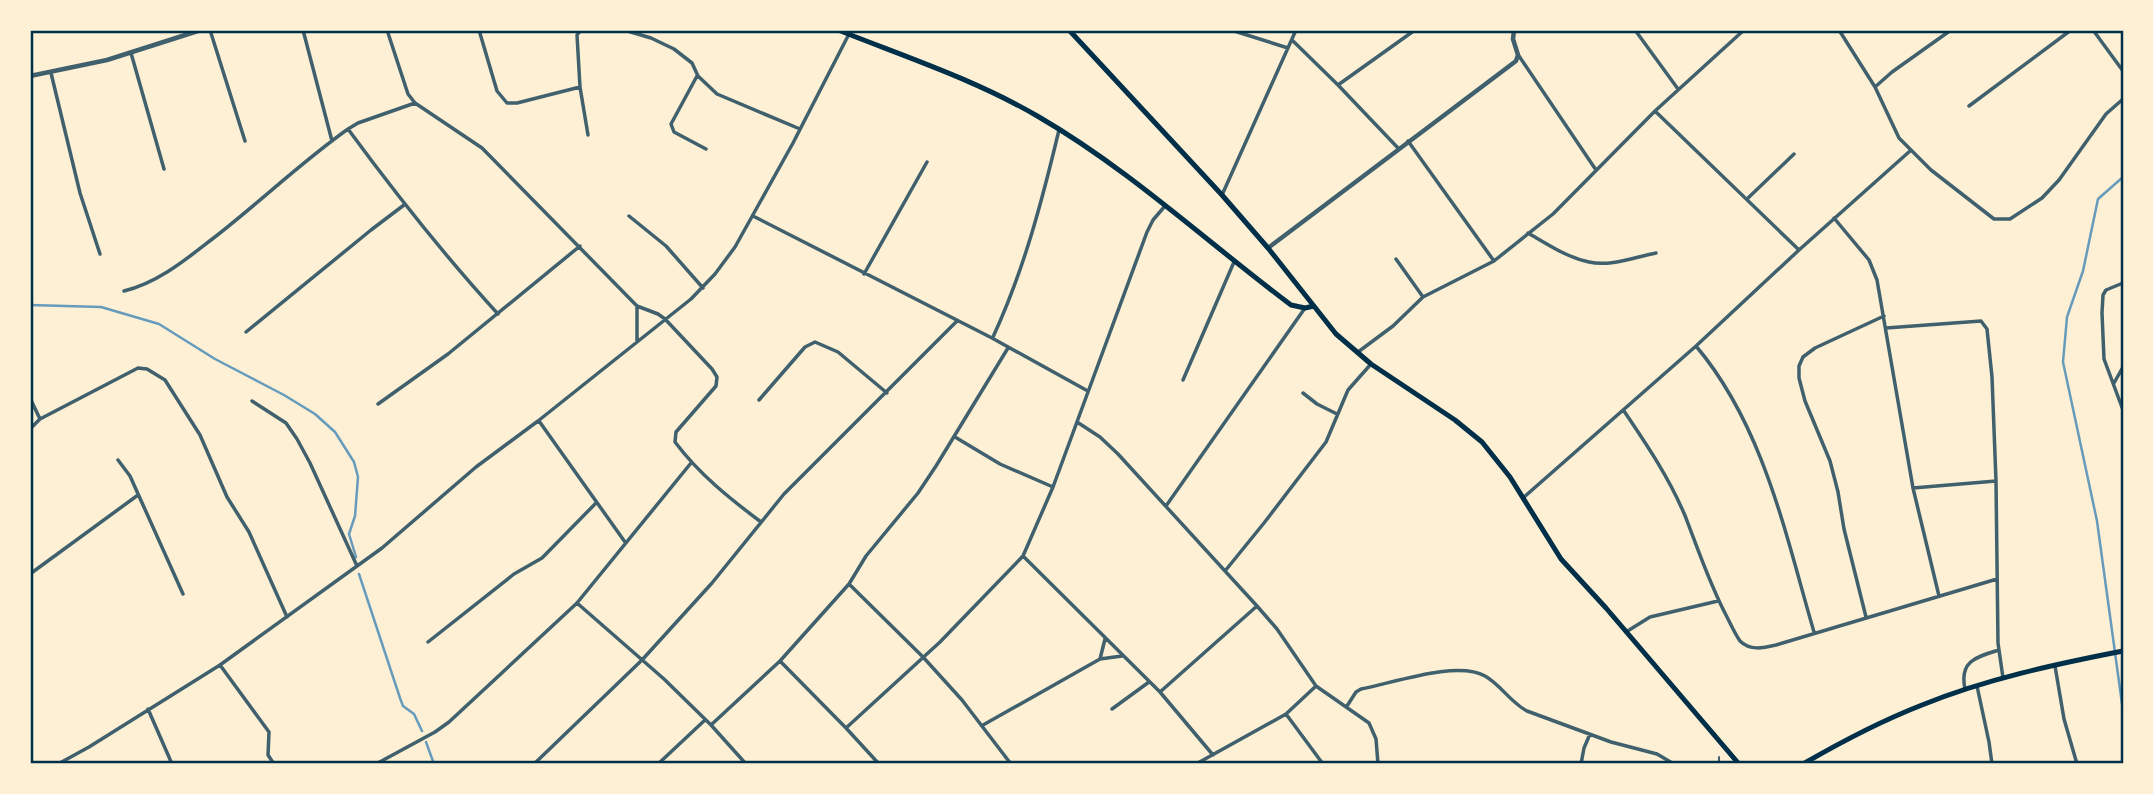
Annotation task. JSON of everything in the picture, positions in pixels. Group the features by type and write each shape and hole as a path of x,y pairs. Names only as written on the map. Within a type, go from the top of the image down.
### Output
{"main road":[{"path":"838,30 995,93 1059,130 1166,205 1291,304 1305,308 1314,306"},
{"path":"1069,30 1222,195 1336,334 1371,364 1475,435 1500,464 1561,559 1739,764"},
{"path":"1802,764 1898,715 1965,690 2003,678 2123,651"}],"street":[{"path":"30,76 131,53 201,30"},
{"path":"210,30 245,141"},
{"path":"303,30 332,141"},
{"path":"387,30 408,94 415,103 482,148 636,306 665,319 707,363 717,377 716,386 675,436 675,442 691,463 731,500 761,522"},
{"path":"479,30 496,92 507,103 517,103 580,87"},
{"path":"581,30 577,35 580,87 589,135"},
{"path":"624,30 652,38 674,49 692,63 698,76 717,94 800,129"},
{"path":"1231,30 1288,48"},
{"path":"1222,195 1296,30"},
{"path":"1338,85 1415,30"},
{"path":"1514,30 1513,39 1518,55 1596,170"},
{"path":"1635,30 1678,89"},
{"path":"1358,353 1393,326 1423,297 1494,261 1553,214 1655,111 1744,30"},
{"path":"1839,30 1875,87 1899,138 1931,170 1994,219 2010,219 2042,198 2059,180 2106,114 2123,99"},
{"path":"1875,87 1951,30"},
{"path":"1969,106 2071,30"},
{"path":"2093,30 2123,71"},
{"path":"61,763 220,665 382,548 476,467 538,421 703,288 725,262 753,216 849,34"},
{"path":"1292,40 1398,148"},
{"path":"131,53 164,169"},
{"path":"1268,248 1516,61 1518,55"},
{"path":"51,73 80,193 100,254"},
{"path":"698,76 671,124 674,132 706,149"},
{"path":"124,291 169,272 348,129 415,103"},
{"path":"1655,111 1798,250"},
{"path":"348,129 404,205 498,314"},
{"path":"992,338 1033,234 1059,130"},
{"path":"1408,141 1494,261"},
{"path":"1523,498 1624,411 1910,151"},
{"path":"1747,200 1794,154"},
{"path":"864,274 927,162"},
{"path":"246,332 404,205"},
{"path":"846,728 964,618 1023,556 1053,486 1147,232 1166,205"},
{"path":"629,216 666,246 703,288"},
{"path":"753,216 992,338 1087,390"},
{"path":"1834,218 1874,270 1913,488 1939,596"},
{"path":"1528,233 1588,262 1602,263 1656,253"},
{"path":"378,404 448,354 580,246"},
{"path":"1396,259 1423,297"},
{"path":"1184,380 1234,261"},
{"path":"2123,283 2106,290 2102,295 2104,359 2123,410"},
{"path":"636,306 637,342"},
{"path":"1166,506 1305,308"},
{"path":"1866,617 1830,461 1805,401 1799,378 1803,357 1815,348 1884,316"},
{"path":"534,764 642,660 712,583 784,494 957,321"},
{"path":"1886,328 1981,321 1986,325 1992,377 1999,650 2003,678"},
{"path":"759,400 805,347 815,342 838,352 887,393"},
{"path":"1696,346 1712,365 1737,408 1768,476 1814,632"},
{"path":"711,724 780,661 849,584 866,556 918,493 1008,348"},
{"path":"1225,571 1326,442 1348,390 1371,364"},
{"path":"2113,383 2123,367"},
{"path":"30,429 40,419 138,368 159,375 173,391 200,435 227,497 249,532 287,617"},
{"path":"1303,393 1337,414"},
{"path":"30,398 40,419"},
{"path":"252,401 286,423 297,439 357,566"},
{"path":"1624,411 1667,477 1718,601 1739,639 1752,648 1776,645 1997,579"},
{"path":"538,421 625,542"},
{"path":"1077,422 1100,437 1118,454 1257,606 1277,629 1317,686 1368,723 1376,739 1378,764"},
{"path":"955,437 1000,464 1053,486"},
{"path":"118,460 130,476 183,594"},
{"path":"376,764 435,733 449,722 578,603 691,463"},
{"path":"1913,488 1996,481"},
{"path":"30,574 138,495"},
{"path":"428,642 514,574 542,558 596,503"},
{"path":"1023,556 1160,692 1213,755"},
{"path":"849,584 923,657 982,725 1011,764"},
{"path":"1626,632 1650,617 1718,601"},
{"path":"578,603 711,724 746,764"},
{"path":"1160,692 1257,606"},
{"path":"1100,659 1105,639"},
{"path":"1965,690 1962,676 1966,667 1975,658 1999,650"},
{"path":"982,725 1100,659 1122,656"},
{"path":"780,661 879,764"},
{"path":"220,665 269,732 268,755 274,764"},
{"path":"2055,666 2064,719 2077,764"},
{"path":"1347,706 1361,689 1448,670 1469,671 1488,677 1516,706 1611,742 1657,754 1674,764"},
{"path":"1112,709 1149,681"},
{"path":"1200,763 1286,714 1317,686"},
{"path":"1977,686 1992,764"},
{"path":"148,709 172,764"},
{"path":"1286,714 1323,764"},
{"path":"658,764 705,719"},
{"path":"1581,764 1590,734"}],"lane":[{"path":"1719,757 1719,764"}],"waterway":[{"path":"2123,177 2098,199 2083,271 2067,317 2063,362 2097,521 2123,711"},
{"path":"30,305 101,307 159,324 215,359 315,414 335,432 354,462 358,477 355,516 349,534 356,557"},
{"path":"359,574 403,706 414,714 422,731"},
{"path":"426,742 434,764"},
{"path":"2123,756 2123,764"}]}
